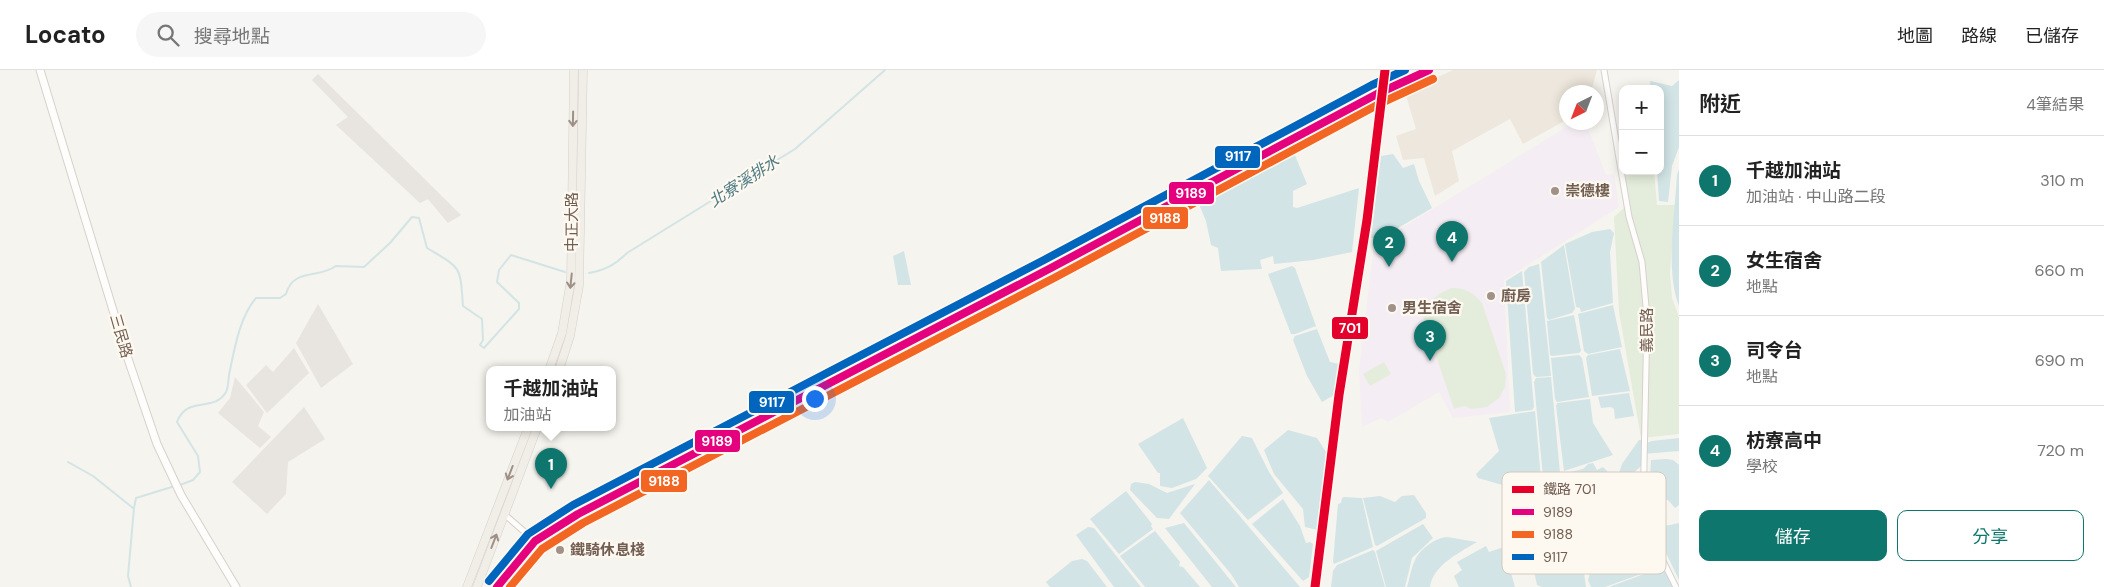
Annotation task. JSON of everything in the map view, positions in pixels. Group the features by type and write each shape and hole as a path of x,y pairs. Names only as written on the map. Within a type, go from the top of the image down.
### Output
{"main road":[{"name":"中正大路","path":"551,366 562,333 571,280 574,70"},
{"name":"中正大路","path":"560,366 570,336 579,286 583,70"},
{"path":"467,587 527,431"},
{"path":"477,587 536,431"}],"street":[{"name":"三民路","path":"40,70 139,395 157,444 181,495 236,587"},
{"path":"496,587 535,541 578,514 1040,274 1377,94 1429,70"},
{"name":"義民路","path":"1604,70 1625,198 1642,262 1646,286 1644,472"},
{"path":"504,514 535,541"},
{"name":"義民路","path":"1666,567 1676,587"}],"shaded area":[{"path":"1453,70 1597,70 1593,85 1559,85 1559,124 1523,144 1510,119 1452,151 1459,181 1435,196 1424,158 1403,160 1396,136 1416,129 1405,92"},
{"path":"318,74 461,215 448,223 428,199 420,203 336,125 348,117 312,80"},
{"path":"1679,80 1679,147 1672,166 1668,202 1659,201 1657,175 1664,175 1664,85 1650,85 1650,81 1672,86"},
{"path":"1562,130 1589,130 1606,175 1614,174 1619,207 1504,280 1510,412 1453,418 1439,392 1388,422 1381,418 1362,427 1359,370 1374,245"},
{"path":"1294,153 1307,184 1293,191 1293,207 1297,208 1359,188 1352,252 1313,260 1274,264 1273,256 1260,260 1262,269 1221,271 1218,248 1211,245 1206,221 1198,202 1220,191 1223,193 1225,188 1247,179"},
{"path":"1393,154 1403,168 1414,164 1419,181 1432,208 1381,238 1371,238 1381,156"},
{"path":"1679,169 1679,306 1672,276 1672,259 1673,224"},
{"path":"1610,229 1614,233 1610,252 1613,303 1581,312 1580,308 1576,307 1565,244 1592,232"},
{"path":"1564,245 1575,309 1572,313 1549,320 1547,318 1541,262"},
{"path":"904,251 911,285 898,285 893,256"},
{"path":"1539,264 1551,376 1536,377 1533,374 1524,272 1529,267"},
{"path":"1292,266 1295,268 1316,326 1295,334 1291,334 1268,274"},
{"path":"1522,271 1534,407 1532,410 1515,412 1506,281"},
{"path":"318,304 353,364 321,388 296,343"},
{"path":"1613,305 1622,347 1588,354 1584,351 1578,314"},
{"path":"1574,315 1581,351 1579,353 1550,355 1547,321"},
{"path":"1317,329 1330,362 1339,364 1334,395 1322,402 1307,376 1293,340 1295,336"},
{"path":"294,348 309,373 267,413 246,385 266,365 273,372"},
{"path":"1620,349 1630,391 1592,396 1586,358 1588,355"},
{"path":"1579,355 1582,358 1589,397 1557,402 1555,399 1551,358"},
{"path":"235,377 264,412 258,426 271,437 260,448 218,413 230,398"},
{"path":"1551,377 1560,472 1543,472 1534,382 1536,378"},
{"path":"1629,393 1634,416 1615,419 1614,409 1611,407 1601,408 1598,397"},
{"path":"1590,399 1593,423 1613,455 1564,471 1557,403"},
{"path":"304,407 325,439 288,462 286,494 267,514 232,482"},
{"path":"1535,411 1540,472 1502,472 1502,485 1478,478 1476,474 1499,451 1489,418"},
{"path":"1183,418 1207,468 1196,479 1172,488 1160,486 1160,473 1158,473 1138,444"},
{"path":"1288,430 1317,438 1328,455 1318,530 1305,527 1303,509 1274,474 1264,450"},
{"path":"1242,436 1252,438 1269,472 1283,493 1248,520 1208,476"},
{"path":"1679,438 1679,451 1643,454 1642,465 1634,472 1619,472 1622,464 1639,440 1643,440 1643,444"},
{"path":"1651,460 1673,460 1679,465 1679,505 1675,508 1666,500 1666,472 1650,472"},
{"path":"1593,463 1597,470 1603,467 1607,472 1570,472 1583,469 1588,464"},
{"path":"1209,480 1300,587 1239,587 1231,574 1180,513"},
{"path":"1135,482 1149,484 1167,493 1195,484 1169,519 1157,518 1130,490 1131,484"},
{"path":"1126,491 1152,524 1153,529 1119,554 1090,519"},
{"path":"1414,495 1426,513 1426,518 1377,546 1375,545 1363,498 1380,496 1395,502 1402,496"},
{"path":"1344,497 1362,498 1373,547 1334,564 1338,504 1341,503"},
{"path":"1283,499 1300,526 1306,543 1310,542 1313,544 1309,577 1303,581 1252,524"},
{"path":"1184,523 1236,587 1212,587 1165,528"},
{"path":"1679,523 1679,580 1666,553 1666,526"},
{"path":"1423,524 1433,538 1412,558 1405,587 1386,587 1376,551"},
{"path":"1088,527 1094,528 1141,587 1114,587 1076,535"},
{"path":"1155,531 1180,562 1179,566 1183,567 1200,587 1145,587 1120,556"},
{"path":"1447,537 1477,542 1441,566 1432,579 1430,587 1407,587 1414,563 1420,552 1433,542"},
{"path":"1486,546 1489,552 1502,548 1502,574 1511,574 1515,587 1459,587 1454,576 1462,570 1457,562"},
{"path":"1373,550 1385,587 1331,587 1333,571 1337,565"},
{"path":"1082,559 1087,561 1107,587 1050,587 1046,582 1072,561"},
{"path":"1666,573 1673,587 1609,587 1644,574"},
{"path":"1535,574 1584,574 1586,587 1542,587 1537,585"},
{"path":"1590,574 1641,574 1605,587 1591,587 1588,580"}],"green space":[{"path":"1617,162 1619,162 1619,175 1654,175 1657,205 1675,205 1670,273 1672,298 1679,317 1679,434 1641,438 1619,312 1614,217 1624,208"},
{"path":"1451,288 1468,291 1482,303 1506,374 1505,387 1499,398 1487,407 1472,409 1464,406 1454,409 1418,302 1426,299 1429,303 1439,294"},
{"path":"1384,362 1391,374 1370,386 1363,374"}],"waterway":[{"name":"北寮溪排水","path":"589,273 605,269 614,264 627,253 795,149 885,70"},
{"name":"北寮溪排水","path":"180,485 193,480 200,472 198,456 177,422 181,414 187,409 215,402 226,392 239,332 246,314 256,298 280,298 286,294 294,280 329,270 336,266 364,267 390,243 412,217 419,218 427,248 447,260 460,275 463,306 482,319 483,340 480,345 484,348 519,309 519,303 497,282 499,270 511,255 565,272"},
{"path":"68,462 93,476 133,508"},
{"name":"北寮溪排水","path":"131,587 128,576 136,498 175,486"}],"rail line":[{"name":"701","path":"1315,587 1339,395 1367,220 1385,70"}],"transit line":[{"name":"9117","path":"489,581 528,534 573,505 1044,260 1372,85 1405,70"},
{"name":"9189","path":"497,587 535,541 578,514 1049,269 1377,94 1429,70"},
{"name":"9188","path":"510,587 542,549 583,523 1054,278 1381,103 1433,79"}],"place":[{"name":"崇德樓","path":"1555,191"},
{"name":"枋寮高中","path":"1452,262"},
{"name":"女生宿舍","path":"1389,267"},
{"name":"廚房","path":"1491,296"},
{"name":"男生宿舍","path":"1392,308"},
{"name":"司令台","path":"1430,361"},
{"name":"千越加油站","path":"551,489"},
{"name":"鐵騎休息棧","path":"560,550"}]}
